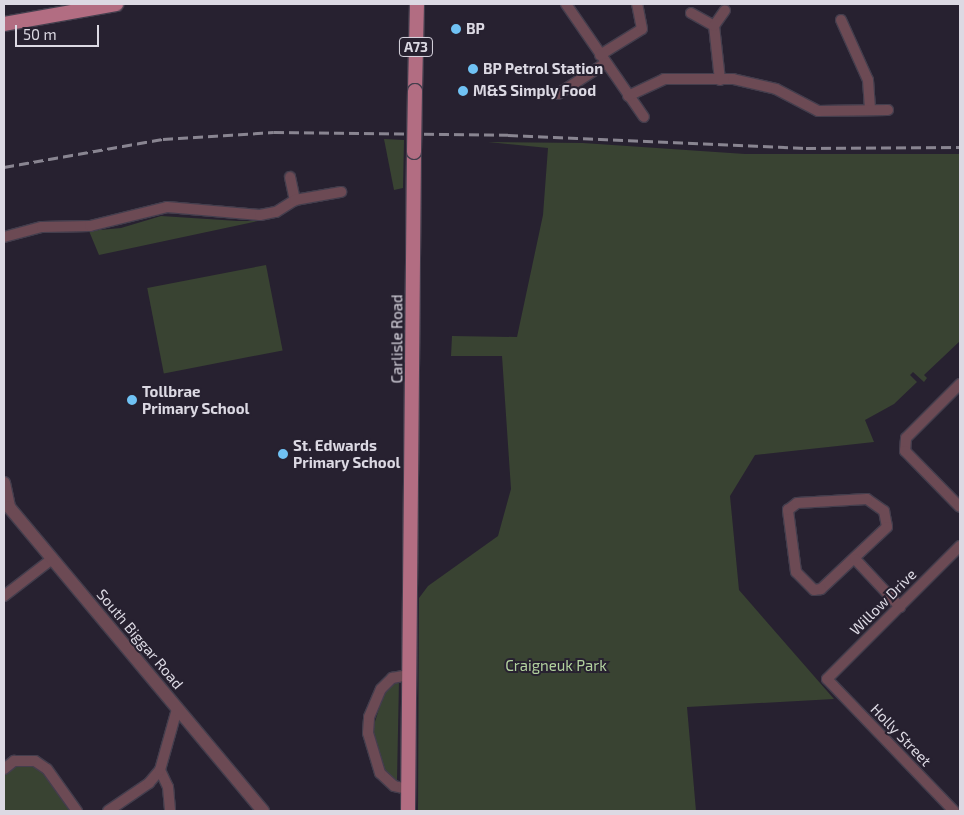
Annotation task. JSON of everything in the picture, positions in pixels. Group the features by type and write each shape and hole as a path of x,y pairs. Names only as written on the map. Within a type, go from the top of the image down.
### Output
{"main road":[{"path":"4,24 116,4"},
{"name":"Carlisle Road","path":"408,811 408,675 417,4"}],"street":[{"path":"566,4 644,117"},
{"path":"558,94 642,29 637,4"},
{"path":"720,80 714,26 725,10"},
{"path":"691,13 714,26"},
{"path":"842,20 868,80 870,110"},
{"path":"628,96 664,79 733,79 776,89 818,111 888,110"},
{"path":"290,177 295,200"},
{"path":"4,237 42,227 90,226 167,207 260,215 276,212 295,200 341,192"},
{"path":"960,384 906,438 905,450 960,507"},
{"name":"South Biggar Road","path":"4,483 9,508 263,811"},
{"path":"867,499 875,501 884,511 887,527 855,558 821,589 814,590 796,572 788,510 792,505 867,499"},
{"name":"Willow Drive","path":"827,679 960,546"},
{"path":"855,558 900,607"},
{"path":"4,596 52,559"},
{"path":"408,675 392,678 381,689 369,717 368,733 380,773 394,786 408,788"},
{"name":"Holly Street","path":"827,679 954,811"},
{"path":"108,811 149,782 160,770 177,708"},
{"path":"4,769 14,761 35,761 47,769 76,811"},
{"path":"160,770 168,787 170,811"}],"green space":[{"path":"384,139 404,140 403,188 394,190"},
{"name":"Craigneuk Park","path":"488,142 583,143 745,154 960,154 960,341 924,375 927,378 924,382 913,372 910,375 917,382 894,404 865,420 874,442 755,455 730,496 739,590 834,699 687,707 696,811 418,811 419,598 428,586 498,536 511,489 502,356 451,356 452,336 517,337 543,215 548,148"},
{"path":"161,216 258,221 99,255 89,231 121,228"},
{"path":"266,265 283,350 164,373 147,288"},
{"path":"399,680 397,780 395,780 384,769 372,731 384,693"},
{"path":"27,762 46,771 72,811 4,811 4,771 14,763"}],"railway":[{"path":"4,167 163,139 274,132 508,135 806,148 960,147"}],"place":[{"name":"BP","path":"456,29"},
{"name":"BP Petrol Station","path":"473,69"},
{"name":"M&S Simply Food","path":"463,91"},
{"name":"Tollbrae Primary School","path":"132,400"},
{"name":"St. Edwards Primary School","path":"283,454"}]}
